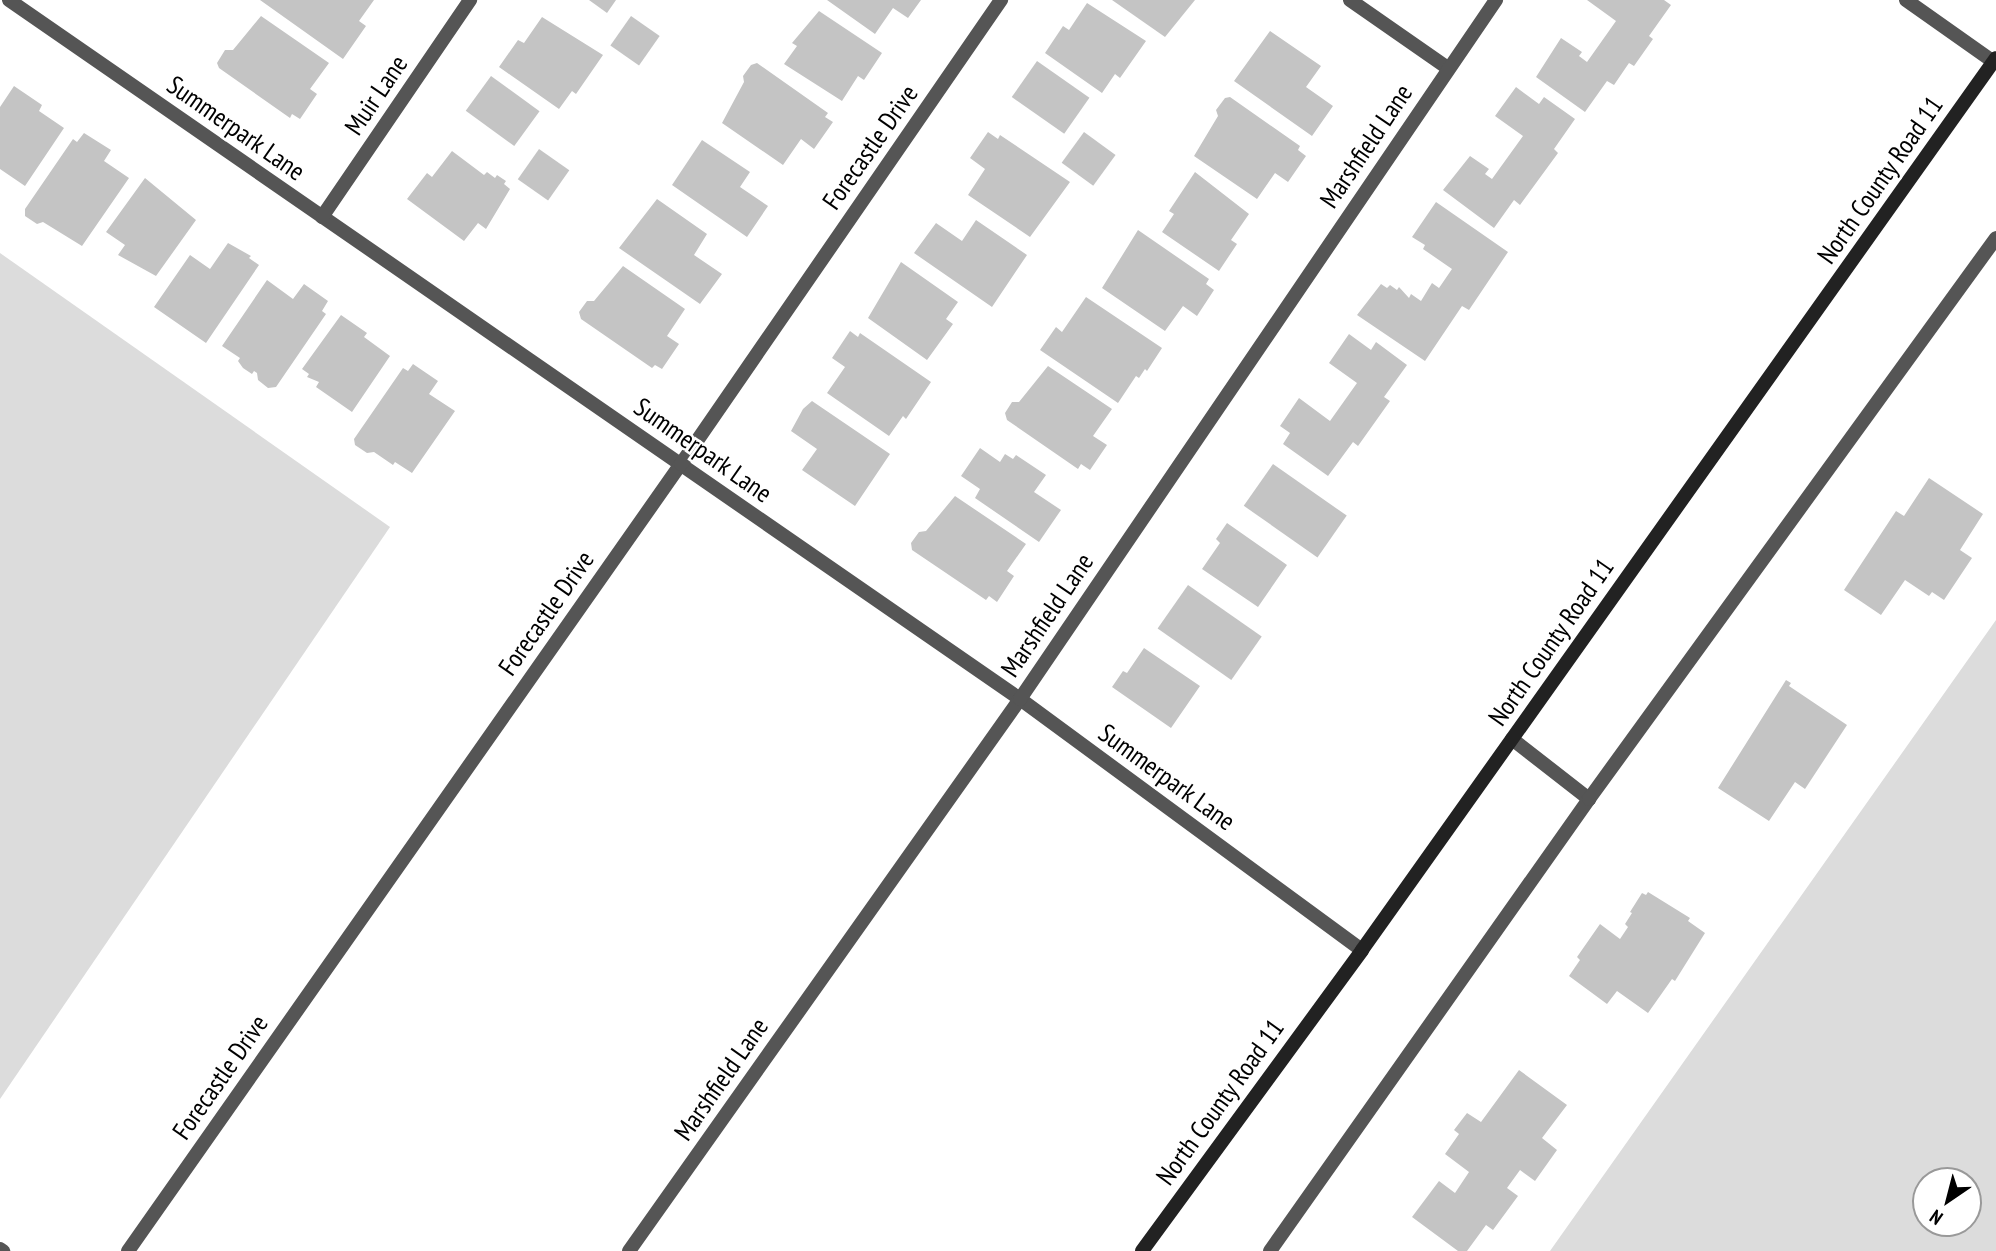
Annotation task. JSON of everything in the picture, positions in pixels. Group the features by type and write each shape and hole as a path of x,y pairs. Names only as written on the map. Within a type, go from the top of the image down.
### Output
{"main road":[{"name":"North County Road 11","path":"1142,1251 1362,950 1995,60"}],"street":[{"name":"Summerpark Lane","path":"9,0 1020,699 1362,950"},
{"name":"Muir Lane","path":"323,217 470,0"},
{"name":"Forecastle Drive","path":"128,1251 681,464 1001,0"},
{"path":"1350,0 1448,68"},
{"name":"Marshfield Lane","path":"629,1251 1020,699 1496,0"},
{"path":"1906,0 1995,60"},
{"path":"1270,1251 1589,799 1996,238"},
{"path":"1512,739 1589,799"}],"shaded area":[{"path":"0,253 390,527 0,1099"},
{"path":"1996,620 1996,1251 1550,1251"}],"building":[{"path":"260,0 374,0 359,21 366,26 343,59"},
{"path":"589,0 616,0 607,13"},
{"path":"827,0 921,0 908,18 893,8 875,34"},
{"path":"1112,0 1195,0 1165,37"},
{"path":"1587,0 1664,0 1671,5 1649,36 1653,39 1634,66 1629,63 1614,85 1607,81 1585,112 1536,77 1561,38 1582,52 1579,56 1587,62 1616,21"},
{"path":"1087,3 1146,41 1120,78 1115,74 1102,93 1045,53 1063,26 1069,30"},
{"path":"819,11 882,53 864,80 858,76 842,101 784,64 797,46 792,43"},
{"path":"261,16 329,63 310,89 317,94 300,119 292,114 290,118 219,68 217,63 225,50 233,50"},
{"path":"631,16 660,36 639,66 610,45"},
{"path":"542,17 603,55 576,94 572,91 559,109 499,67 518,40 524,43"},
{"path":"1270,31 1321,66 1306,87 1333,106 1312,136 1234,81"},
{"path":"1037,61 1089,98 1064,134 1012,97"},
{"path":"757,63 828,113 825,117 833,122 814,149 801,139 783,165 722,123 744,82 743,76 751,65"},
{"path":"491,76 540,111 514,146 466,111"},
{"path":"14,86 42,105 39,111 64,128 25,186 0,169 0,107"},
{"path":"1516,87 1539,104 1544,97 1575,119 1554,149 1558,153 1520,205 1514,200 1494,228 1443,190 1470,156 1489,169 1485,174 1492,179 1523,136 1495,116"},
{"path":"1230,97 1300,146 1298,150 1306,156 1288,182 1275,173 1257,199 1194,156 1218,116 1216,110 1225,98"},
{"path":"988,132 998,139 1000,135 1070,182 1030,237 968,195 985,169 970,158"},
{"path":"1084,132 1116,155 1093,186 1062,163"},
{"path":"84,133 111,150 104,161 129,178 82,246 43,222 37,224 25,216 25,209 73,139 77,142"},
{"path":"702,140 750,172 740,187 768,206 747,237 672,185"},
{"path":"539,149 569,170 548,201 518,179"},
{"path":"452,151 484,175 487,172 495,178 497,175 506,181 504,184 510,189 486,229 478,223 464,241 407,199 427,173 432,177"},
{"path":"1195,172 1249,214 1231,240 1237,244 1219,271 1162,232 1174,214 1169,211"},
{"path":"145,178 196,220 156,276 118,255 125,245 106,232"},
{"path":"657,199 707,234 694,255 722,274 700,304 619,248"},
{"path":"1436,202 1508,252 1469,310 1462,306 1425,361 1357,315 1381,284 1387,288 1390,285 1397,290 1399,287 1409,298 1411,294 1421,301 1432,283 1439,288 1452,269 1423,249 1425,245 1412,237"},
{"path":"976,220 1027,255 992,307 914,253 936,223 962,241"},
{"path":"1138,230 1209,279 1206,284 1214,290 1197,316 1183,306 1165,331 1102,288"},
{"path":"228,243 251,256 249,258 259,265 206,343 154,307 190,255 210,269"},
{"path":"901,262 958,302 946,319 953,324 927,360 868,318"},
{"path":"623,266 685,309 667,336 679,344 662,369 655,365 652,368 581,319 579,312 587,301 594,301"},
{"path":"267,280 293,299 304,284 328,301 322,311 326,314 276,387 268,388 258,380 257,373 254,371 252,374 243,368 238,361 240,358 222,346"},
{"path":"1086,297 1162,348 1147,371 1145,369 1139,378 1136,376 1118,403 1040,350 1056,327 1062,332"},
{"path":"341,315 367,333 364,337 390,356 352,412 316,387 319,382 307,377 309,374 302,369"},
{"path":"850,331 858,337 860,333 931,382 906,419 903,416 889,436 827,393 845,367 832,358"},
{"path":"1349,334 1371,350 1376,342 1407,365 1384,397 1390,401 1358,446 1353,442 1328,476 1283,444 1290,433 1280,426 1299,398 1330,421 1357,383 1329,363"},
{"path":"413,364 438,381 429,394 455,411 412,473 395,462 393,465 374,452 367,453 355,445 354,439 403,368 408,371"},
{"path":"1048,366 1112,409 1093,436 1107,445 1090,470 1081,464 1078,469 1007,420 1005,413 1012,402 1019,402"},
{"path":"812,401 890,454 855,506 802,470 817,449 791,431 803,409"},
{"path":"980,448 1000,462 1005,454 1013,459 1016,455 1046,475 1034,492 1061,510 1039,542 975,498 980,489 961,476"},
{"path":"1273,464 1347,516 1317,557 1244,506"},
{"path":"1929,478 1983,514 1960,550 1972,558 1944,600 1932,592 1929,596 1905,580 1881,615 1844,590 1896,511 1904,516"},
{"path":"955,496 1026,544 1007,571 1014,576 997,602 989,596 986,600 912,550 911,543 919,532 926,531"},
{"path":"1227,523 1287,565 1258,607 1202,569 1220,543 1216,539"},
{"path":"1188,585 1262,637 1231,680 1158,628"},
{"path":"1144,648 1200,686 1171,728 1112,687 1123,671 1127,673"},
{"path":"1786,680 1791,683 1789,686 1847,725 1805,789 1795,782 1769,821 1718,788"},
{"path":"1648,892 1690,918 1688,921 1705,933 1675,981 1672,979 1648,1013 1617,991 1607,1004 1569,976 1580,960 1577,957 1600,924 1620,939 1628,927 1625,924 1632,913 1630,912 1642,893 1646,895"},
{"path":"1519,1070 1567,1105 1542,1138 1557,1150 1535,1181 1520,1170 1507,1188 1518,1196 1493,1230 1486,1225 1467,1251 1458,1251 1412,1217 1439,1181 1455,1193 1469,1172 1445,1154 1459,1134 1454,1130 1467,1113 1481,1122"}]}
